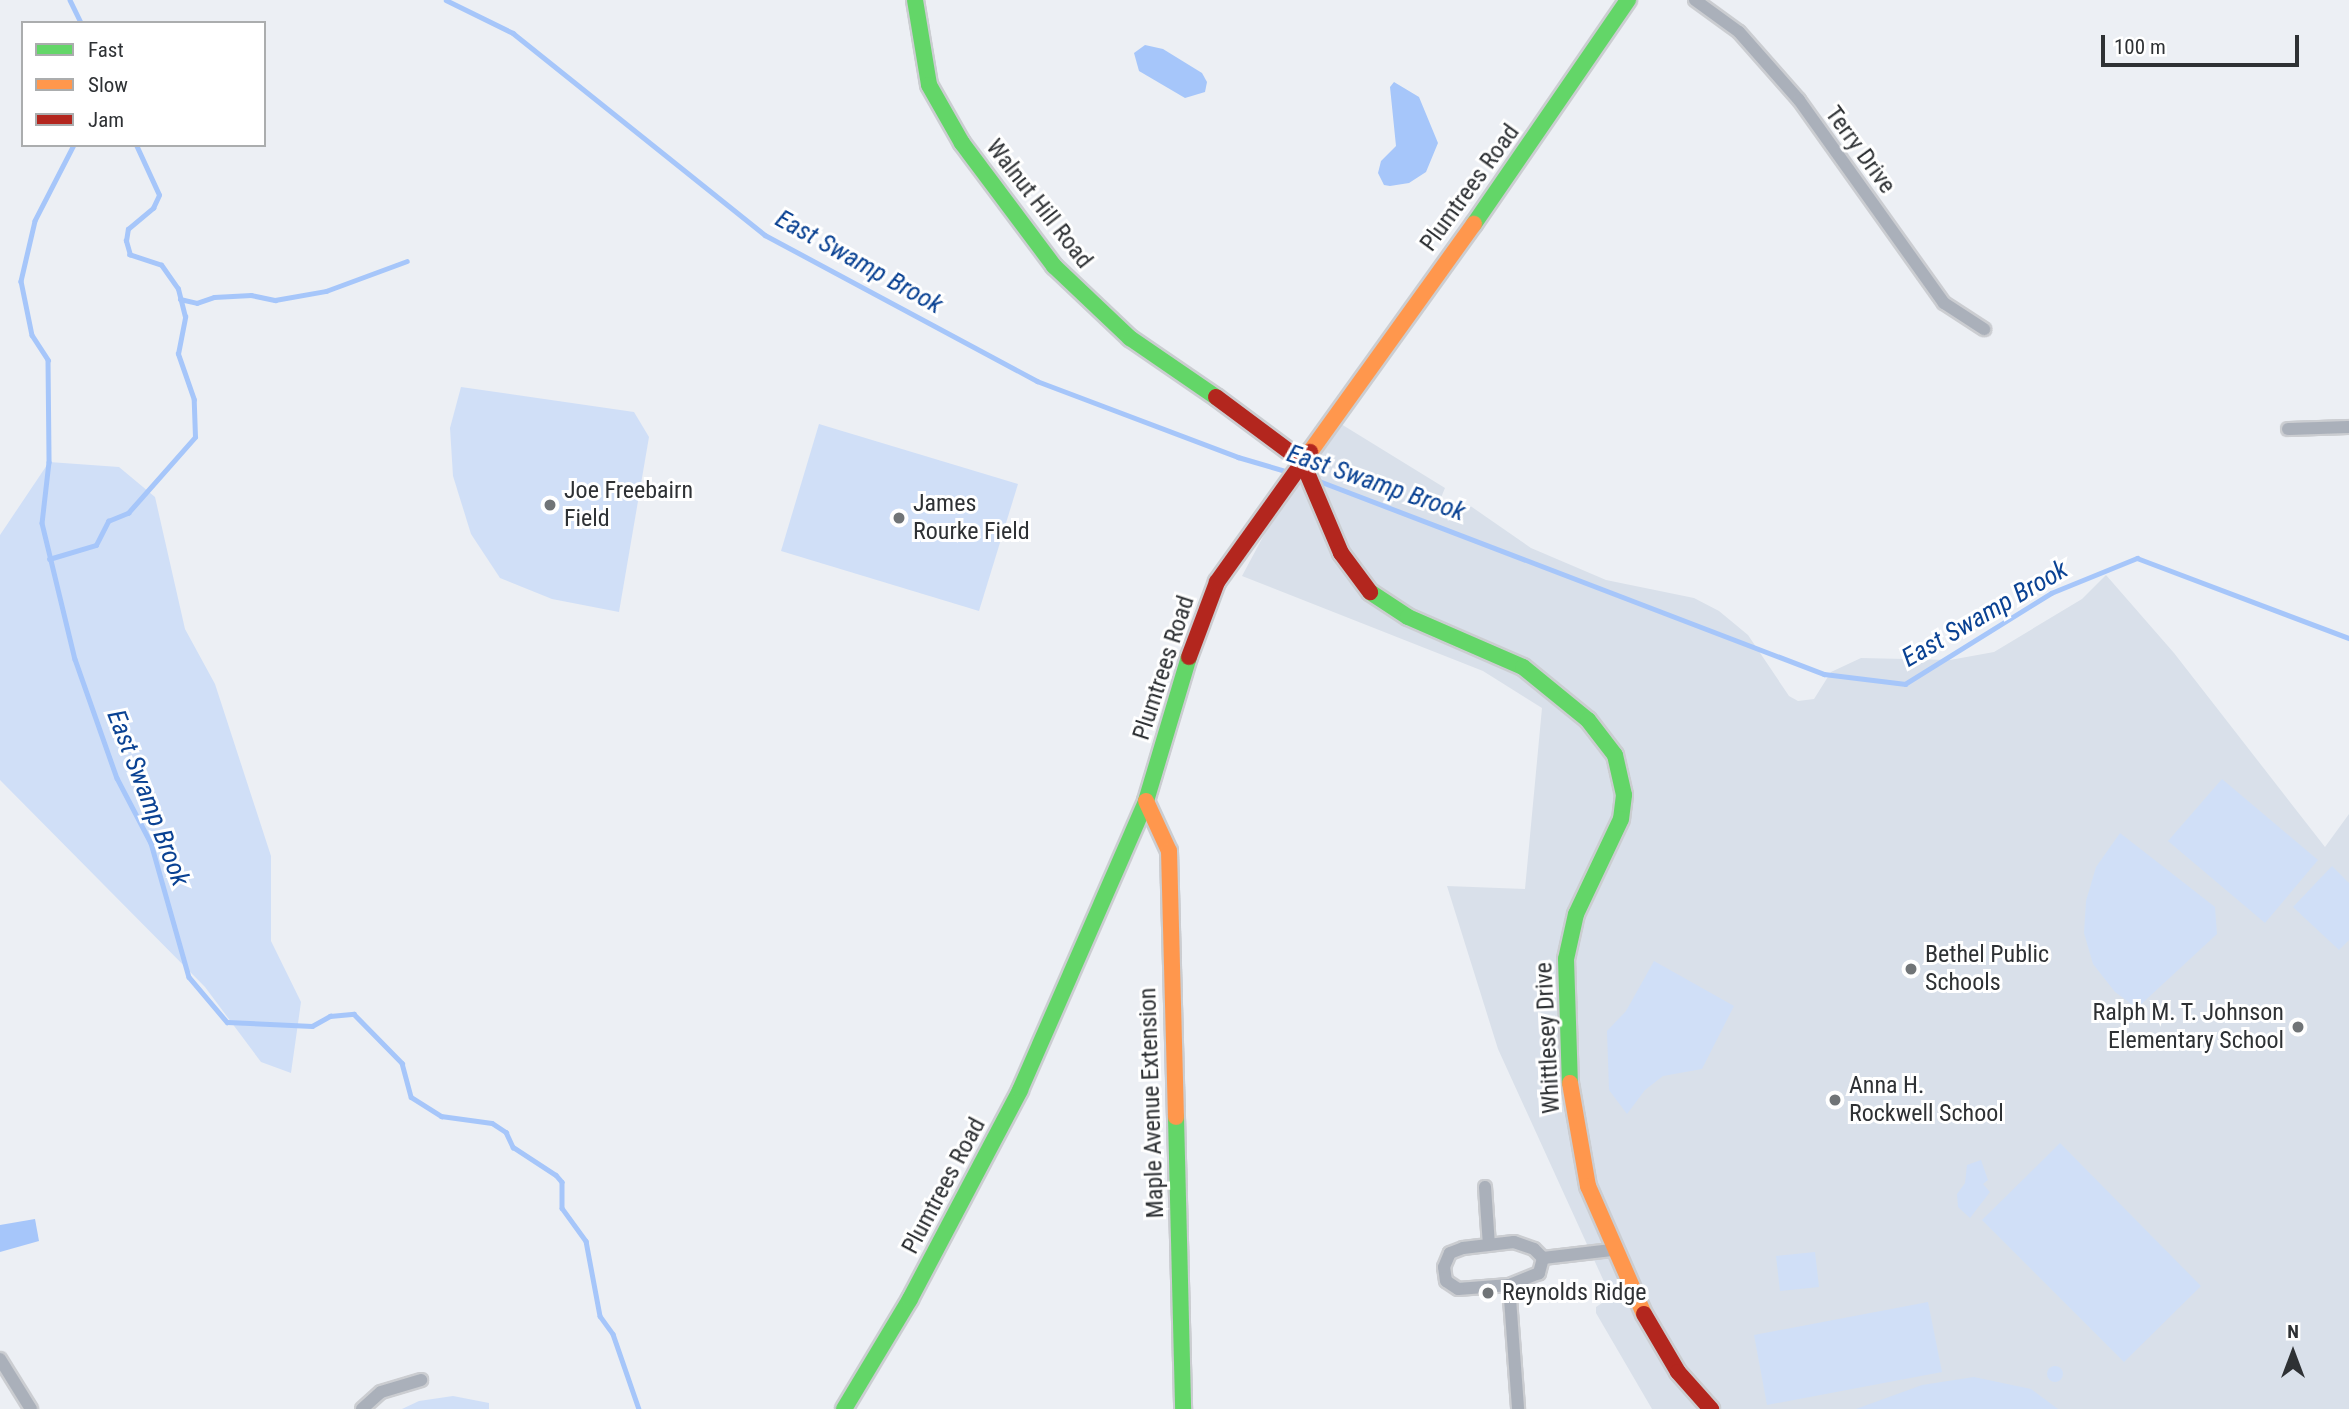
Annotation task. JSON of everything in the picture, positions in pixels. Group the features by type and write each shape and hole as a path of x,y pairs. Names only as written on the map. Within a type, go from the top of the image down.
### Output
{"street":[{"name":"Walnut Hill Road","path":"915,0 929,85 962,143 1054,266 1130,338 1277,436 1302,464"},
{"name":"Plumtrees Road","path":"844,1409 910,1299 1020,1090 1146,801 1205,609 1226,566 1517,164 1628,0"},
{"name":"Terry Drive","path":"1695,0 1739,32 1799,100 1944,303 1984,329"},
{"path":"2288,429 2349,427"},
{"name":"Whittlesey Drive","path":"1302,464 1341,553 1367,590 1408,617 1523,667 1588,720 1615,755 1624,795 1621,819 1570,932 1564,984 1579,1151 1612,1250 1659,1345 1711,1409"},
{"name":"Maple Avenue Extension","path":"1146,801 1169,851 1183,1409"},
{"path":"1485,1186 1489,1245"},
{"path":"1514,1242 1534,1248 1543,1258 1538,1273 1509,1285 1458,1289 1446,1281 1444,1267 1451,1253 1514,1242"},
{"path":"1543,1258 1612,1250"},
{"path":"1509,1285 1518,1409"},
{"path":"0,1359 32,1409"},
{"path":"362,1409 381,1392 421,1380"}],"shaded area":[{"name":"Joe Freebairn Field","path":"461,387 634,412 649,437 619,612 552,599 500,578 471,534 453,476 450,428"},
{"name":"James Rourke Field","path":"819,424 1018,484 979,611 781,551"},
{"name":"Bethel Public Schools","path":"1341,424 1445,488 1440,500 1469,505 1531,548 1606,580 1694,598 1719,611 1748,635 1789,696 1798,701 1814,699 1831,672 1861,658 1950,660 1994,652 2082,599 2106,575 2174,653 2325,847 2349,814 2349,1409 1652,1409 1596,1313 1596,1307 1611,1297 1498,1049 1447,886 1525,889 1542,708 1483,671 1242,576 1265,533"},
{"path":"49,462 119,467 155,497 185,629 215,684 271,856 271,941 301,1002 291,1073 261,1062 205,987 0,780 0,535"},
{"path":"2222,779 2318,860 2265,923 2168,841"},
{"path":"2120,833 2215,907 2217,934 2137,1008 2115,992 2093,964 2084,933 2086,901 2096,867"},
{"path":"2332,866 2349,883 2349,940 2339,950 2293,907"},
{"path":"1654,961 1734,1006 1702,1069 1663,1076 1645,1090 1627,1114 1609,1090 1607,1031 1626,1011"},
{"path":"2060,1143 2201,1286 2124,1362 1982,1220"},
{"path":"1981,1160 1988,1180 1983,1184 1990,1192 1970,1218 1958,1207 1957,1194 1965,1183 1967,1165"},
{"path":"1815,1252 1819,1287 1780,1291 1776,1256"},
{"path":"1928,1302 1942,1372 1767,1405 1754,1335"},
{"path":"2055,1366 2063,1374 2055,1382 2047,1374"},
{"path":"1974,1377 2031,1389 2058,1409 1856,1409 1922,1385"},
{"path":"453,1396 489,1403 489,1409 402,1409 419,1401"}],"water":[{"path":"1145,45 1163,49 1202,73 1207,82 1205,92 1185,98 1139,71 1134,53"},
{"path":"1394,82 1419,97 1438,143 1426,172 1409,183 1390,186 1384,185 1378,173 1381,161 1396,146 1390,87"},
{"path":"35,1219 39,1241 0,1252 0,1225"}],"waterway":[{"name":"East Swamp Brook","path":"70,0 80,21"},
{"name":"East Swamp Brook","path":"446,0 513,33 765,235 1037,381 1238,457 1289,472"},
{"name":"East Swamp Brook","path":"73,147 35,221 21,281 32,335 48,360 49,462 42,523 75,659 117,778 151,843 189,977 227,1022 312,1026 330,1016 354,1014 402,1063 411,1097 441,1116 492,1123 506,1132 513,1147 556,1175 562,1182 562,1208 586,1241 600,1316 613,1334 639,1409"},
{"path":"49,559 96,545 108,521 128,513 195,437 194,400 178,354 185,317 178,289 161,265 130,255 126,241 128,229 153,208 159,195 137,147"},
{"path":"180,299 197,303 214,297 251,295 275,300 326,291 407,261"},
{"name":"East Swamp Brook","path":"1314,479 1824,674 1905,684 2051,593 2137,558 2349,638"}],"traffic: fast":[{"path":"915,0 929,85 962,143 1054,266 1130,338 1216,397"},
{"path":"1474,224 1628,0"},
{"path":"1370,592 1408,617 1523,667 1588,720 1615,755 1624,795 1621,819 1576,914 1566,959 1570,1083"},
{"path":"844,1409 910,1299 1020,1090 1146,801 1189,657"},
{"path":"1176,1117 1183,1409"}],"traffic: slow":[{"path":"1310,452 1474,224"},
{"path":"1146,801 1169,851 1176,1117"},
{"path":"1570,1083 1588,1186 1644,1314"}],"traffic: jam":[{"path":"1216,397 1302,461 1341,553 1370,592"},
{"path":"1189,657 1217,582 1310,452"},
{"path":"1644,1314 1678,1372 1711,1409"}],"place":[{"name":"Joe Freebairn Field","path":"550,505"},
{"name":"James Rourke Field","path":"899,518"},
{"name":"Bethel Public Schools","path":"1911,969"},
{"name":"Ralph M. T. Johnson Elementary School","path":"2298,1027"},
{"name":"Anna H. Rockwell School","path":"1835,1100"},
{"name":"Reynolds Ridge","path":"1488,1293"}]}
